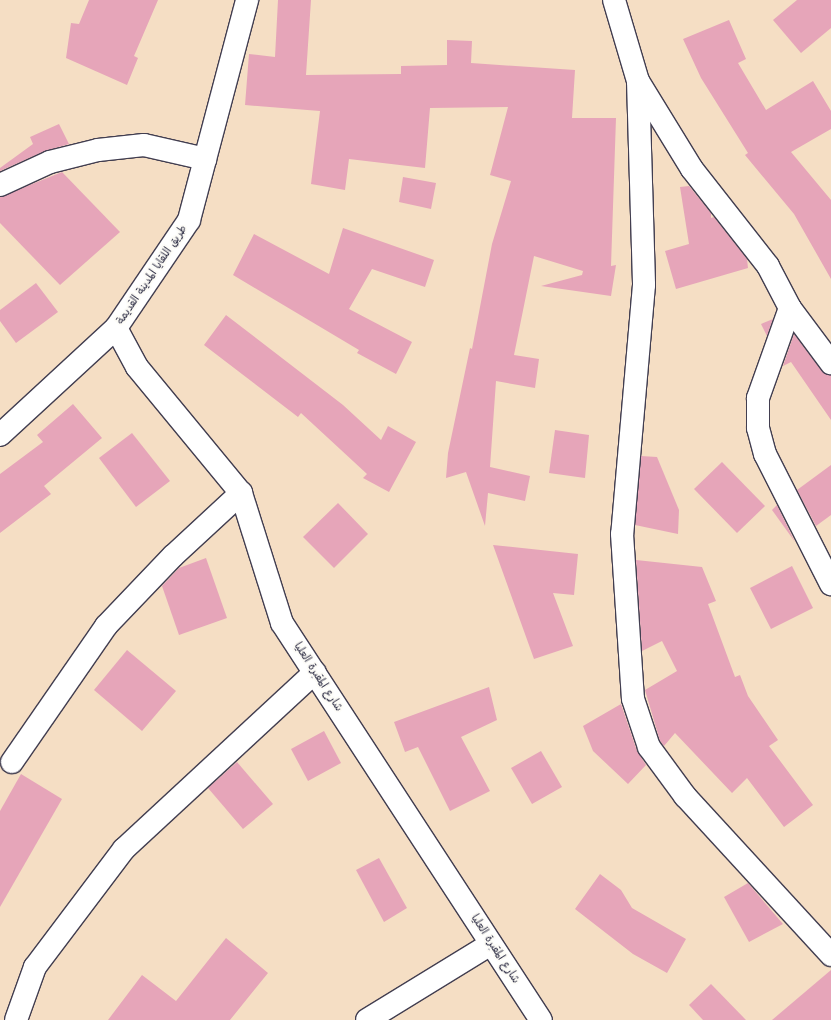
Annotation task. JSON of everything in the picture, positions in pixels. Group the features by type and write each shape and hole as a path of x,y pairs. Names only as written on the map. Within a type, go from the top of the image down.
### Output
{"street":[{"name":"طريق اللقايا المدينة القديمة","path":"0,435 116,328 189,220 247,0"},
{"path":"614,0 638,81 644,285 622,534 632,699 649,748 685,796 831,955"},
{"path":"638,81 692,168 768,266 790,308 831,363"},
{"path":"0,185 50,162 98,150 144,145 205,159"},
{"path":"790,308 758,398 758,428 765,454 831,584"},
{"name":"شارع المقبرة العليا","path":"116,328 137,367 240,492 282,623 541,1020"},
{"path":"12,762 106,626 173,556 240,492"},
{"path":"16,1020 35,967 124,849 315,672"},
{"path":"367,1020 491,944"}],"building":[{"path":"89,0 158,0 134,56 138,58 127,85 66,58 71,23 79,24"},
{"path":"278,0 311,0 306,75 401,74 401,66 447,65 447,40 472,41 471,63 575,70 572,118 616,118 611,266 616,265 611,296 541,286 582,275 583,271 534,256 514,355 539,359 535,388 496,381 490,467 530,476 525,501 488,493 485,526 466,472 446,478 448,453 470,348 472,349 492,244 511,181 490,175 508,107 430,108 425,168 349,159 345,190 311,184 320,111 245,105 249,54 275,57"},
{"path":"797,0 831,0 831,28 801,53 773,20"},
{"path":"729,20 746,59 738,63 766,110 813,81 831,111 831,129 791,152 831,200 831,279 794,214 745,155 748,153 701,78 683,39"},
{"path":"59,124 69,144 45,151 0,171 0,168 33,144 30,137"},
{"path":"62,172 120,232 60,285 0,223 0,197"},
{"path":"403,177 436,183 431,209 399,202"},
{"path":"689,186 711,213 711,218 714,217 747,259 748,268 676,289 665,251 689,244 680,187"},
{"path":"343,228 434,260 425,287 372,269 349,309 412,342 396,374 357,353 359,350 233,275 254,234 329,274"},
{"path":"36,283 58,312 16,343 0,321 0,310"},
{"path":"226,315 343,405 381,440 388,426 416,442 389,492 363,478 367,474 301,413 298,417 204,345"},
{"path":"773,319 767,336 761,324"},
{"path":"794,334 821,370 831,375 831,420 791,362 783,366"},
{"path":"73,404 102,438 44,486 51,494 0,533 0,474 43,442 37,435"},
{"path":"555,430 589,435 585,478 549,473"},
{"path":"132,433 170,481 136,507 99,458"},
{"path":"641,456 657,457 679,510 678,534 635,525"},
{"path":"722,462 765,506 737,533 694,489"},
{"path":"831,465 831,515 816,526 797,490"},
{"path":"338,503 368,534 334,568 303,537"},
{"path":"777,505 795,542 772,510"},
{"path":"493,545 578,554 574,595 553,593 573,646 534,659"},
{"path":"206,558 227,618 179,635 162,586 179,568"},
{"path":"636,560 702,567 716,601 708,604 735,677 740,675 748,696 778,740 769,746 813,805 784,827 747,778 732,793 675,733 664,746 660,741 645,690 677,671 662,641 642,651"},
{"path":"792,566 813,608 771,629 750,588"},
{"path":"127,650 176,691 142,731 94,690"},
{"path":"489,687 497,720 461,737 490,791 450,811 418,747 405,752 394,722"},
{"path":"621,704 637,751 646,765 628,784 593,751 583,726"},
{"path":"324,731 341,763 308,781 291,749"},
{"path":"541,751 562,787 532,804 511,768"},
{"path":"237,762 273,804 243,829 208,788"},
{"path":"21,774 62,799 0,907 0,811"},
{"path":"379,858 407,908 384,922 356,870"},
{"path":"600,874 621,890 632,908 686,939 667,973 633,954 575,909"},
{"path":"748,883 783,924 749,942 724,897"},
{"path":"226,938 268,973 230,1020 108,1020 142,975 176,1001"},
{"path":"831,970 831,1020 772,1020"},
{"path":"711,984 746,1020 703,1020 689,1005"}]}
